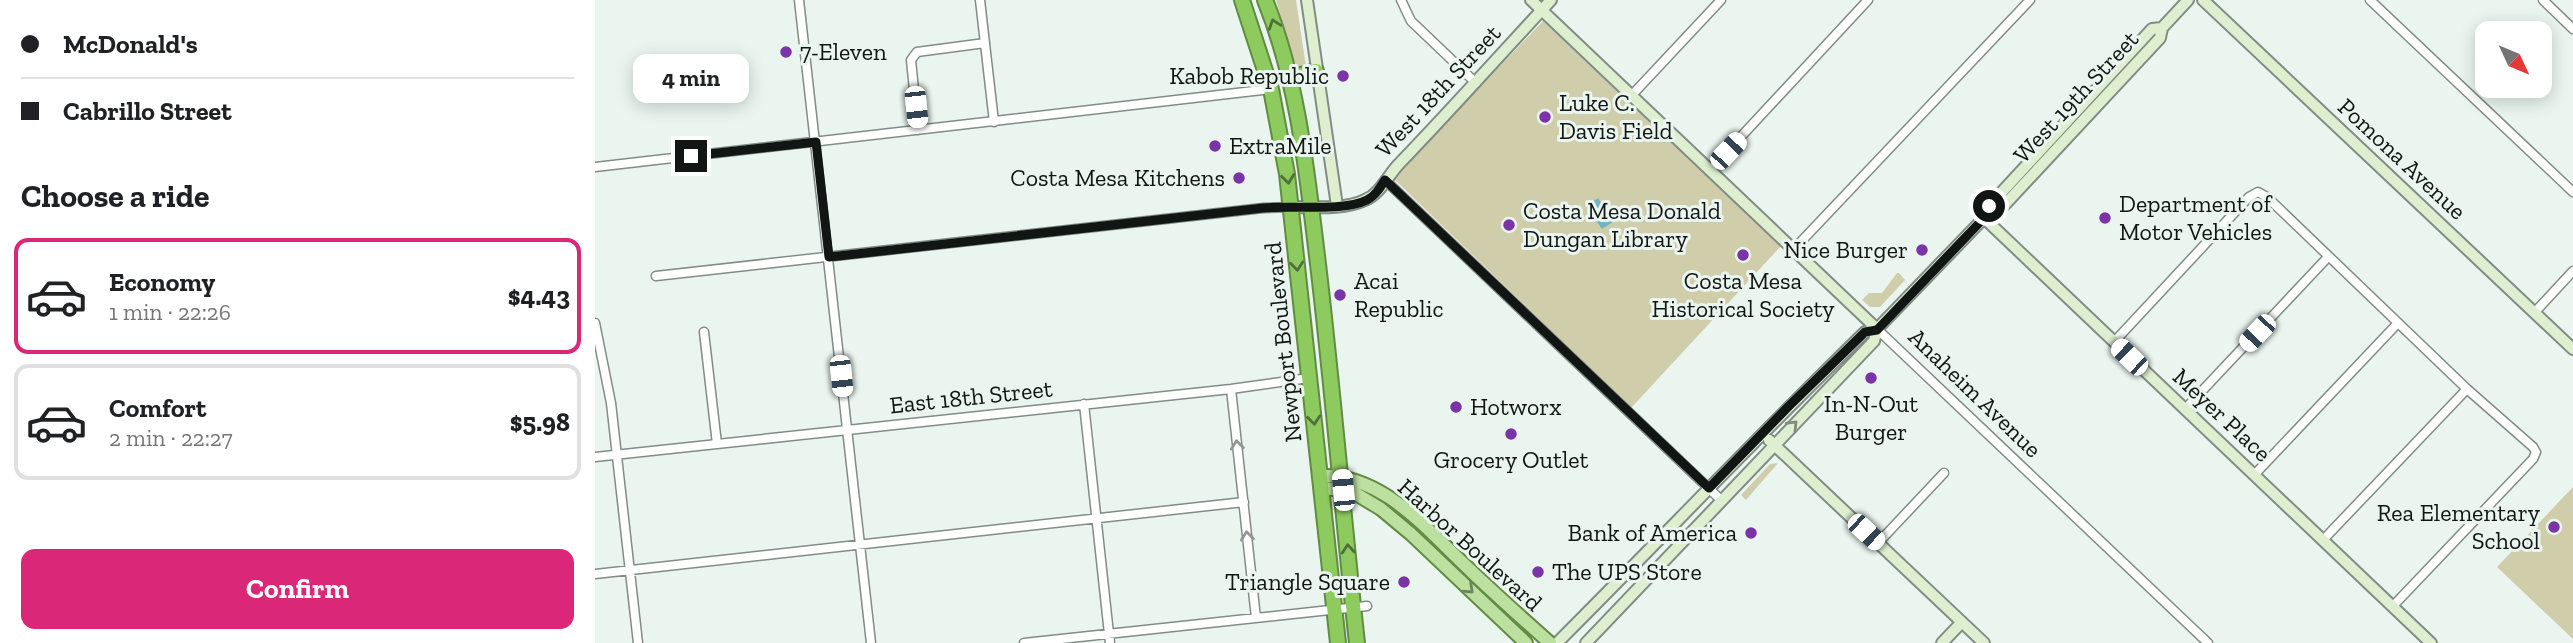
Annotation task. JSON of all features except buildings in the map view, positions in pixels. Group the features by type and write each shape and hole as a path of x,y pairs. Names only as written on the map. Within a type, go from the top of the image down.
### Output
{"highway":[{"name":"Newport Boulevard","path":"1242,0 1271,89 1282,137 1338,643"},
{"name":"Newport Boulevard","path":"1265,0 1290,78 1311,206 1342,483 1360,607 1357,643"},
{"path":"1290,78 1316,71"}],"main road":[{"name":"Harbor Boulevard","path":"1320,482 1374,489 1409,513 1549,643"},
{"name":"Harbor Boulevard","path":"1342,483 1397,522 1526,643"}],"street":[{"path":"799,0 871,643"},
{"path":"981,0 994,122"},
{"path":"1307,0 1337,206"},
{"name":"Anaheim Avenue","path":"1531,0 2208,643"},
{"name":"West 18th Street","path":"1291,207 1337,206 1368,199 1551,0"},
{"path":"1632,95 1721,0"},
{"path":"1710,170 1868,0"},
{"path":"1794,249 2030,0"},
{"name":"West 19th Street","path":"1586,643 1874,341 1877,330 1984,218 1997,213 2160,38 2162,28 2188,0"},
{"name":"Pomona Avenue","path":"2203,0 2573,349"},
{"path":"2370,0 2573,192"},
{"path":"2543,0 2573,29"},
{"path":"1401,2 1411,21 1476,83"},
{"path":"918,130 911,60 913,55 917,52 985,43"},
{"path":"595,167 1271,89"},
{"path":"1385,180 1721,500"},
{"path":"2114,342 2249,197 2254,193 2263,193 2397,324 2533,447 2536,456 2393,607"},
{"path":"656,276 1291,207"},
{"name":"Meyer Place","path":"1984,218 2431,643"},
{"path":"2185,409 2329,257"},
{"path":"2535,312 2573,271"},
{"path":"595,323 611,403 638,643"},
{"path":"2255,474 2397,324"},
{"name":"West 19th Street","path":"1557,643 1762,433 1865,332 1877,330"},
{"path":"704,331 717,444"},
{"name":"East 18th Street","path":"595,457 1309,378"},
{"path":"1231,388 1256,618"},
{"path":"2323,540 2467,389"},
{"path":"1084,404 1109,638"},
{"path":"1762,433 1985,643"},
{"path":"1878,543 1944,473"},
{"path":"595,574 1244,502"},
{"path":"1024,643 1109,638 1360,607"},
{"path":"1942,643 1962,622"}],"shaded area":[{"path":"1276,0 1296,0 1306,67 1299,67 1294,62"},
{"path":"1543,21 1781,246 1631,408 1393,178"},
{"path":"1897,273 1905,280 1880,307 1870,307 1862,300 1869,293 1882,293"},
{"path":"1778,463 1746,500 1741,495 1770,464"},
{"path":"2573,487 2573,639 2497,567"}],"water":[{"path":"1598,198 1613,222 1602,229 1586,206"}],"place":[{"name":"7-Eleven","path":"786,52"},
{"name":"Kabob Republic","path":"1343,76"},
{"name":"Luke C. Davis Field","path":"1545,117"},
{"name":"ExtraMile","path":"1215,146"},
{"name":"Costa Mesa Kitchens","path":"1239,178"},
{"name":"Department of Motor Vehicles","path":"2105,218"},
{"name":"Costa Mesa Donald Dungan Library","path":"1509,225"},
{"name":"Nice Burger","path":"1922,250"},
{"name":"Costa Mesa Historical Society","path":"1743,255"},
{"name":"Acai Republic","path":"1340,295"},
{"name":"In-N-Out Burger","path":"1871,378"},
{"name":"Hotworx","path":"1456,407"},
{"name":"Grocery Outlet","path":"1511,434"},
{"name":"Rea Elementary School","path":"2554,527"},
{"name":"Bank of America","path":"1751,533"},
{"name":"The UPS Store","path":"1538,572"},
{"name":"Triangle Square","path":"1404,582"}],"route":[{"path":"691,156 816,142 829,257 1276,206 1325,207 1358,203 1374,195 1385,180 1709,488 1865,332 1877,330 1984,218 1989,206"}]}
